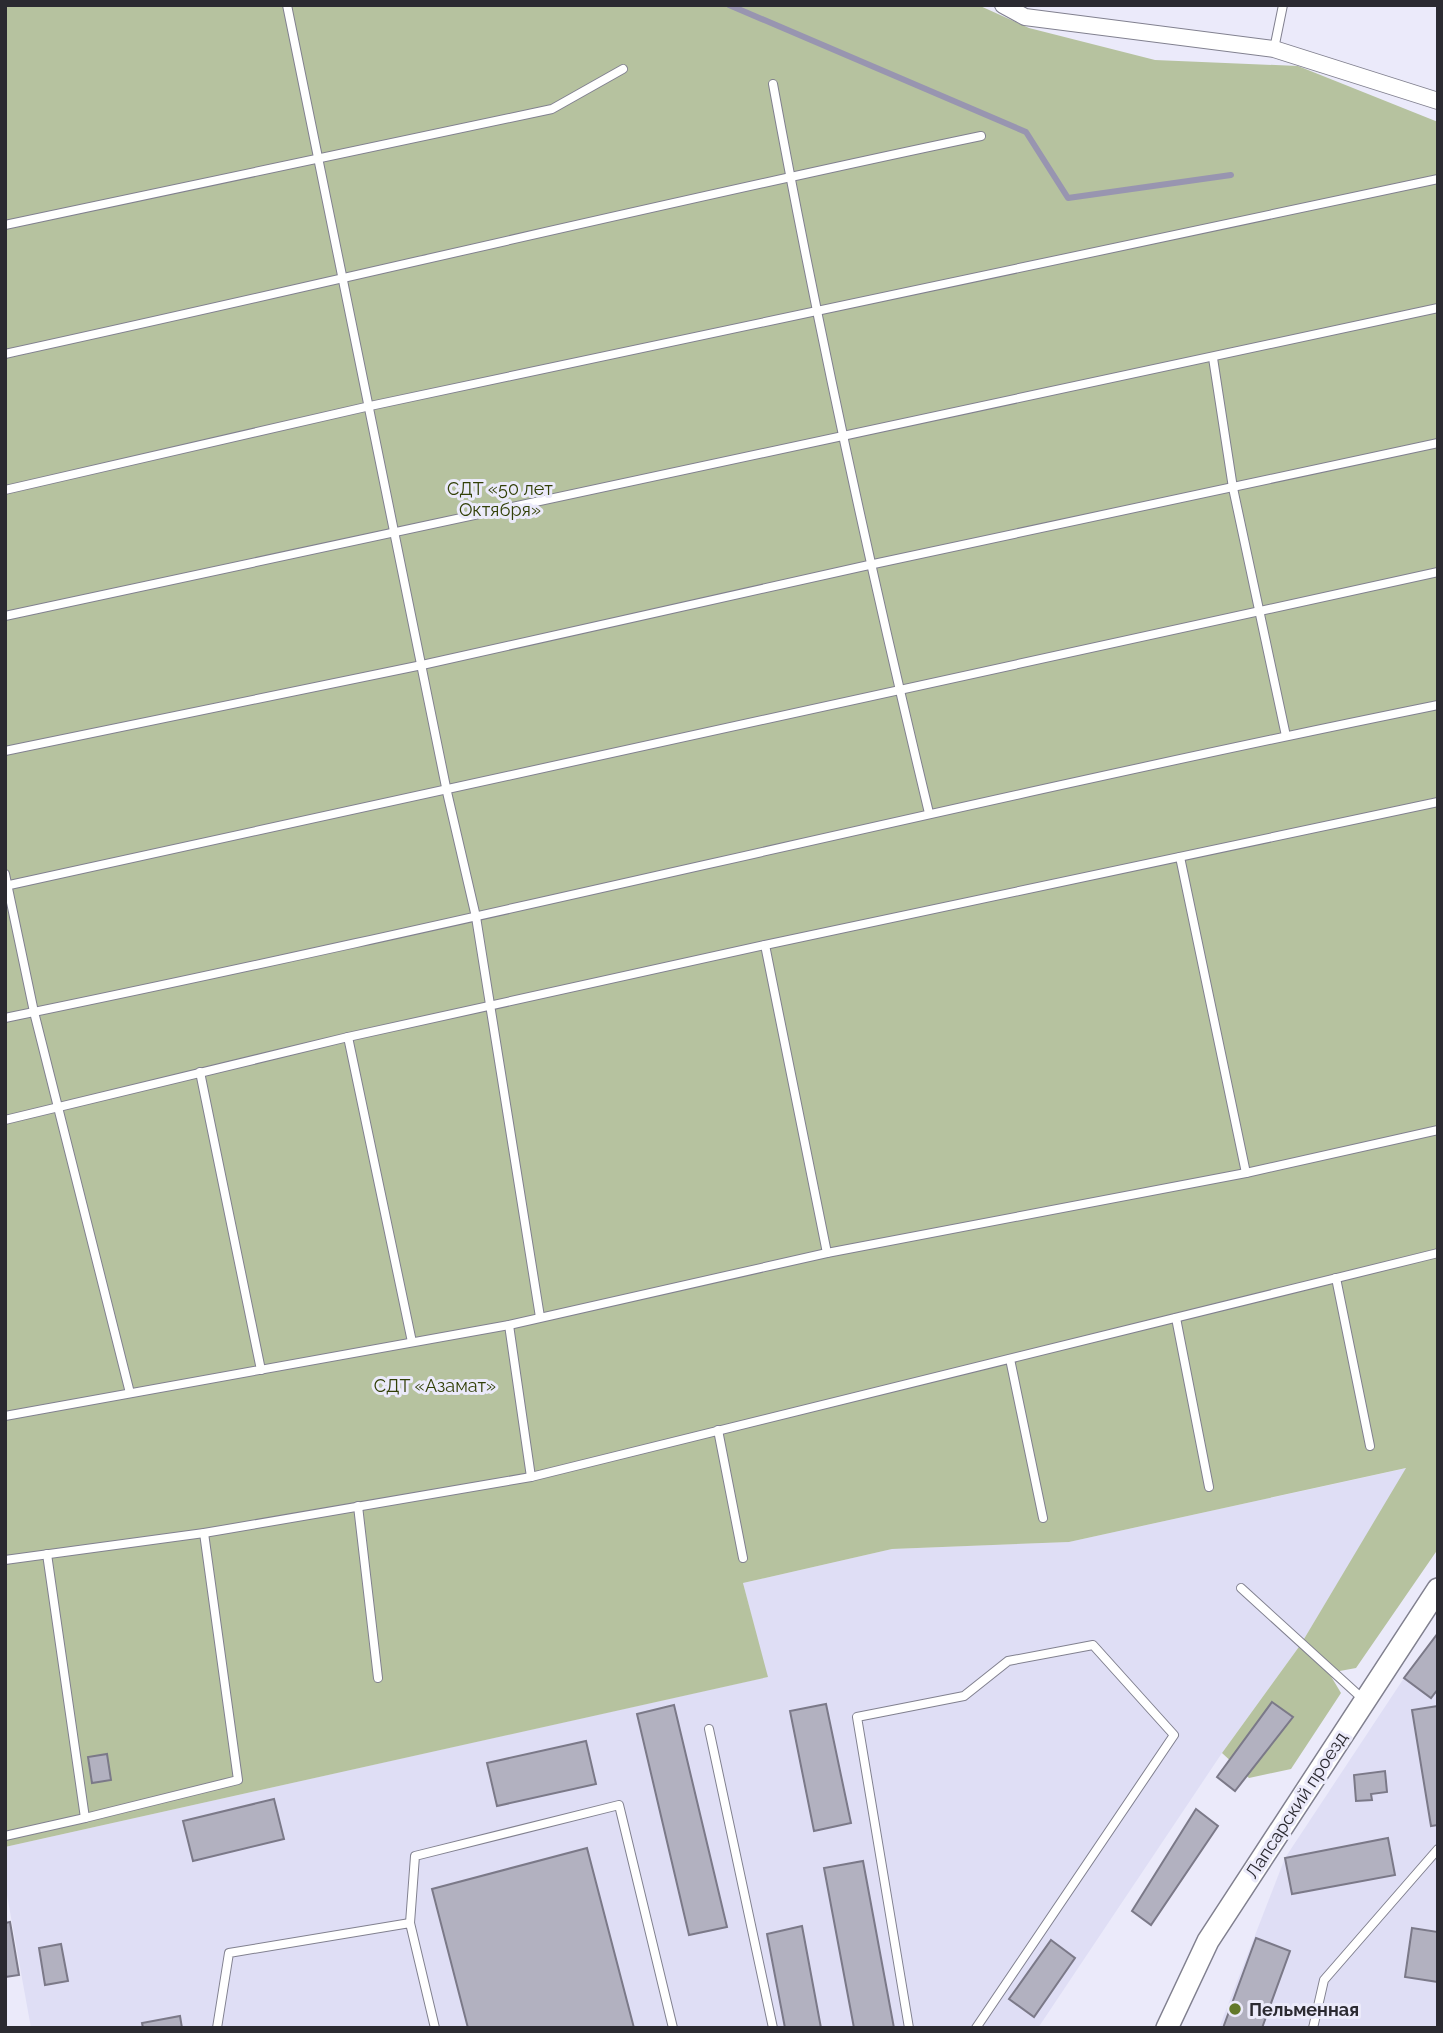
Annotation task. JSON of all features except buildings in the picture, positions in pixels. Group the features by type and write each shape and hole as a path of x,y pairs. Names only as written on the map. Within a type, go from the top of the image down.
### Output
{"street":[{"path":"1003,5 1025,17 1274,49 1438,101"},
{"name":"Лапсарский проезд","path":"1167,2028 1208,1941 1438,1589"}],"lane":[{"path":"287,5 447,792 476,917 540,1317"},
{"path":"1274,49 1283,5"},
{"path":"5,225 552,109 623,69"},
{"path":"773,84 816,312 869,565 929,813"},
{"path":"5,354 343,281 789,176 981,136"},
{"path":"5,490 370,406 1438,179"},
{"path":"5,616 844,438 1438,308"},
{"path":"1213,358 1233,488 1286,736"},
{"path":"5,751 422,665 869,565 1438,443"},
{"path":"6,886 447,792 899,688 1438,572"},
{"path":"5,1018 476,917 929,813 1438,705"},
{"path":"5,1120 58,1105 348,1037 1438,802"},
{"path":"1180,857 1246,1173"},
{"path":"5,874 34,1012 130,1393"},
{"path":"765,945 827,1253"},
{"path":"348,1037 412,1342"},
{"path":"200,1072 261,1370"},
{"path":"5,1416 509,1325 827,1253 1246,1173 1438,1130"},
{"path":"5,1560 204,1533 531,1477 1438,1253"},
{"path":"1336,1278 1370,1446"},
{"path":"1176,1318 1209,1487"},
{"path":"509,1325 531,1477"},
{"path":"1010,1359 1043,1518"},
{"path":"718,1430 743,1558"},
{"path":"358,1506 378,1678"},
{"path":"5,1836 238,1780 204,1533"},
{"path":"47,1554 85,1818"},
{"path":"1241,1588 1364,1700"},
{"path":"909,2028 857,1717 964,1696 1008,1661 1093,1645 1174,1735 976,2028"},
{"path":"709,1729 773,2028"},
{"path":"435,2028 410,1923 415,1856 619,1805 673,2028"},
{"path":"1313,2028 1324,1980 1438,1849"},
{"path":"217,2028 229,1952 410,1923"}],"shaded area":[{"path":"1407,1468 1301,1644 1222,1753 1038,2028 31,2028 5,1884 5,1847 767,1677 743,1583 892,1549 1069,1542"},
{"path":"1438,1633 1438,2028 1219,2028 1285,1858 1404,1678"}],"green space":[{"path":"5,5 978,5 1029,28 1155,60 1298,66 1438,122 1438,1549 1356,1668 1329,1673 1341,1693 1291,1769 1249,1778 1222,1753 1301,1644 1406,1468 1069,1542 892,1549 743,1583 768,1677 5,1847"}],"waterway":[{"path":"729,5 1026,132 1068,198 1231,175"}],"place":[{"name":"Пельменная","path":"1235,2009"}],"park label":[{"name":"СДТ «50 лет Октября»","path":"500,498"},
{"name":"СДТ «Азамат»","path":"435,1385"}]}
